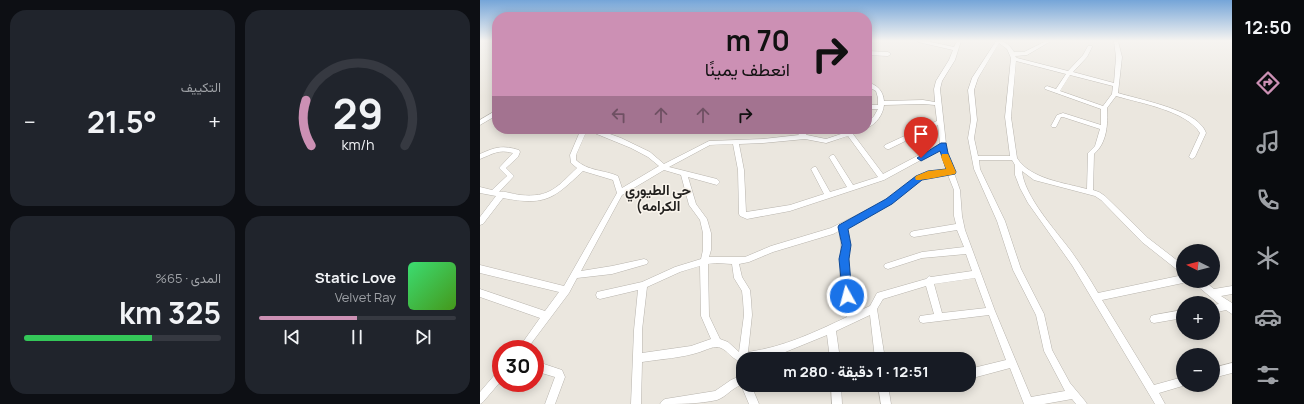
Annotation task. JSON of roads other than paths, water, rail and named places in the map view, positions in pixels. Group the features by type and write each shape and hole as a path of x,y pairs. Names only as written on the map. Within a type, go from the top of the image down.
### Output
{"street":[{"path":"952,60 938,85 940,122 944,153 952,172 957,190 960,226 977,274 1028,403 1074,394"},
{"path":"987,60 975,78 971,90 974,120 971,138 977,169 1001,221 1017,270 1040,314 1048,351 1060,375 1082,404"},
{"path":"1013,60 1008,108 1009,130 1017,170 1023,188 1048,227 1075,263 1160,404"},
{"path":"1022,60 1068,74 1116,85"},
{"path":"1057,92 1068,74 1081,60"},
{"path":"1090,192 1090,153 1097,148 1104,128 1104,108 1115,94 1119,60"},
{"path":"872,86 876,87 878,90 881,105 880,112 872,121"},
{"path":"1047,88 1104,108"},
{"path":"1115,94 1182,114 1196,122 1203,133 1192,157"},
{"path":"872,106 923,102 938,104"},
{"path":"480,123 492,115"},
{"path":"1054,126 1059,116 1063,115 1104,128"},
{"path":"887,147 940,122"},
{"path":"582,134 573,155 573,161 581,169 604,173 616,178 620,194"},
{"path":"605,134 630,144 655,158 663,167 717,182"},
{"path":"802,134 805,137"},
{"path":"529,340 566,290 620,194 702,145 716,142 805,137 826,141 850,134 882,178"},
{"path":"736,142 741,170 743,207 745,216 755,216 784,210 882,178 943,145"},
{"path":"480,157 498,148 506,148 517,152 516,155 502,168 511,176 493,193"},
{"path":"832,157 852,188"},
{"path":"975,158 1016,162 1036,178 1090,192 1103,198 1145,240 1176,264"},
{"path":"480,190 534,199 546,197 551,195 581,169"},
{"path":"814,169 828,196"},
{"path":"600,295 643,285 678,269 704,261 746,260 771,249 842,227 889,202 919,178 928,175 952,172"},
{"path":"684,174 693,205 706,225 708,244 704,261 705,316 717,343"},
{"path":"480,222 502,194"},
{"path":"914,234 960,226"},
{"path":"842,227 846,245 844,259 845,283 851,318"},
{"path":"888,266 915,256 969,250"},
{"path":"734,261 738,278 746,290 748,315 744,352"},
{"path":"574,275 595,273 644,262"},
{"path":"480,269 566,290"},
{"path":"879,352 873,309 880,296 929,280 977,274"},
{"path":"929,280 940,317"},
{"path":"1096,297 1176,280"},
{"path":"636,404 637,358 643,285"},
{"path":"1207,288 1230,308"},
{"path":"1214,293 1232,290"},
{"path":"480,293 547,316"},
{"path":"1220,309 1230,308"},
{"path":"774,352 873,309"},
{"path":"924,318 991,312"},
{"path":"1154,319 1176,315"},
{"path":"831,328 834,352"},
{"path":"637,358 690,350 717,343 724,344 732,354 736,356"},
{"path":"976,372 1012,363"},
{"path":"1220,371 1232,368"},
{"path":"544,369 559,373 560,377 550,404"},
{"path":"665,404 717,395 728,386 736,383"},
{"path":"1152,390 1176,384"},
{"path":"480,399 492,385"},
{"path":"749,392 754,404"},
{"path":"836,392 837,404"},
{"path":"884,392 886,404"}],"district":[{"name":"حي الطيوري (الكرامه","path":"658,198"}]}
